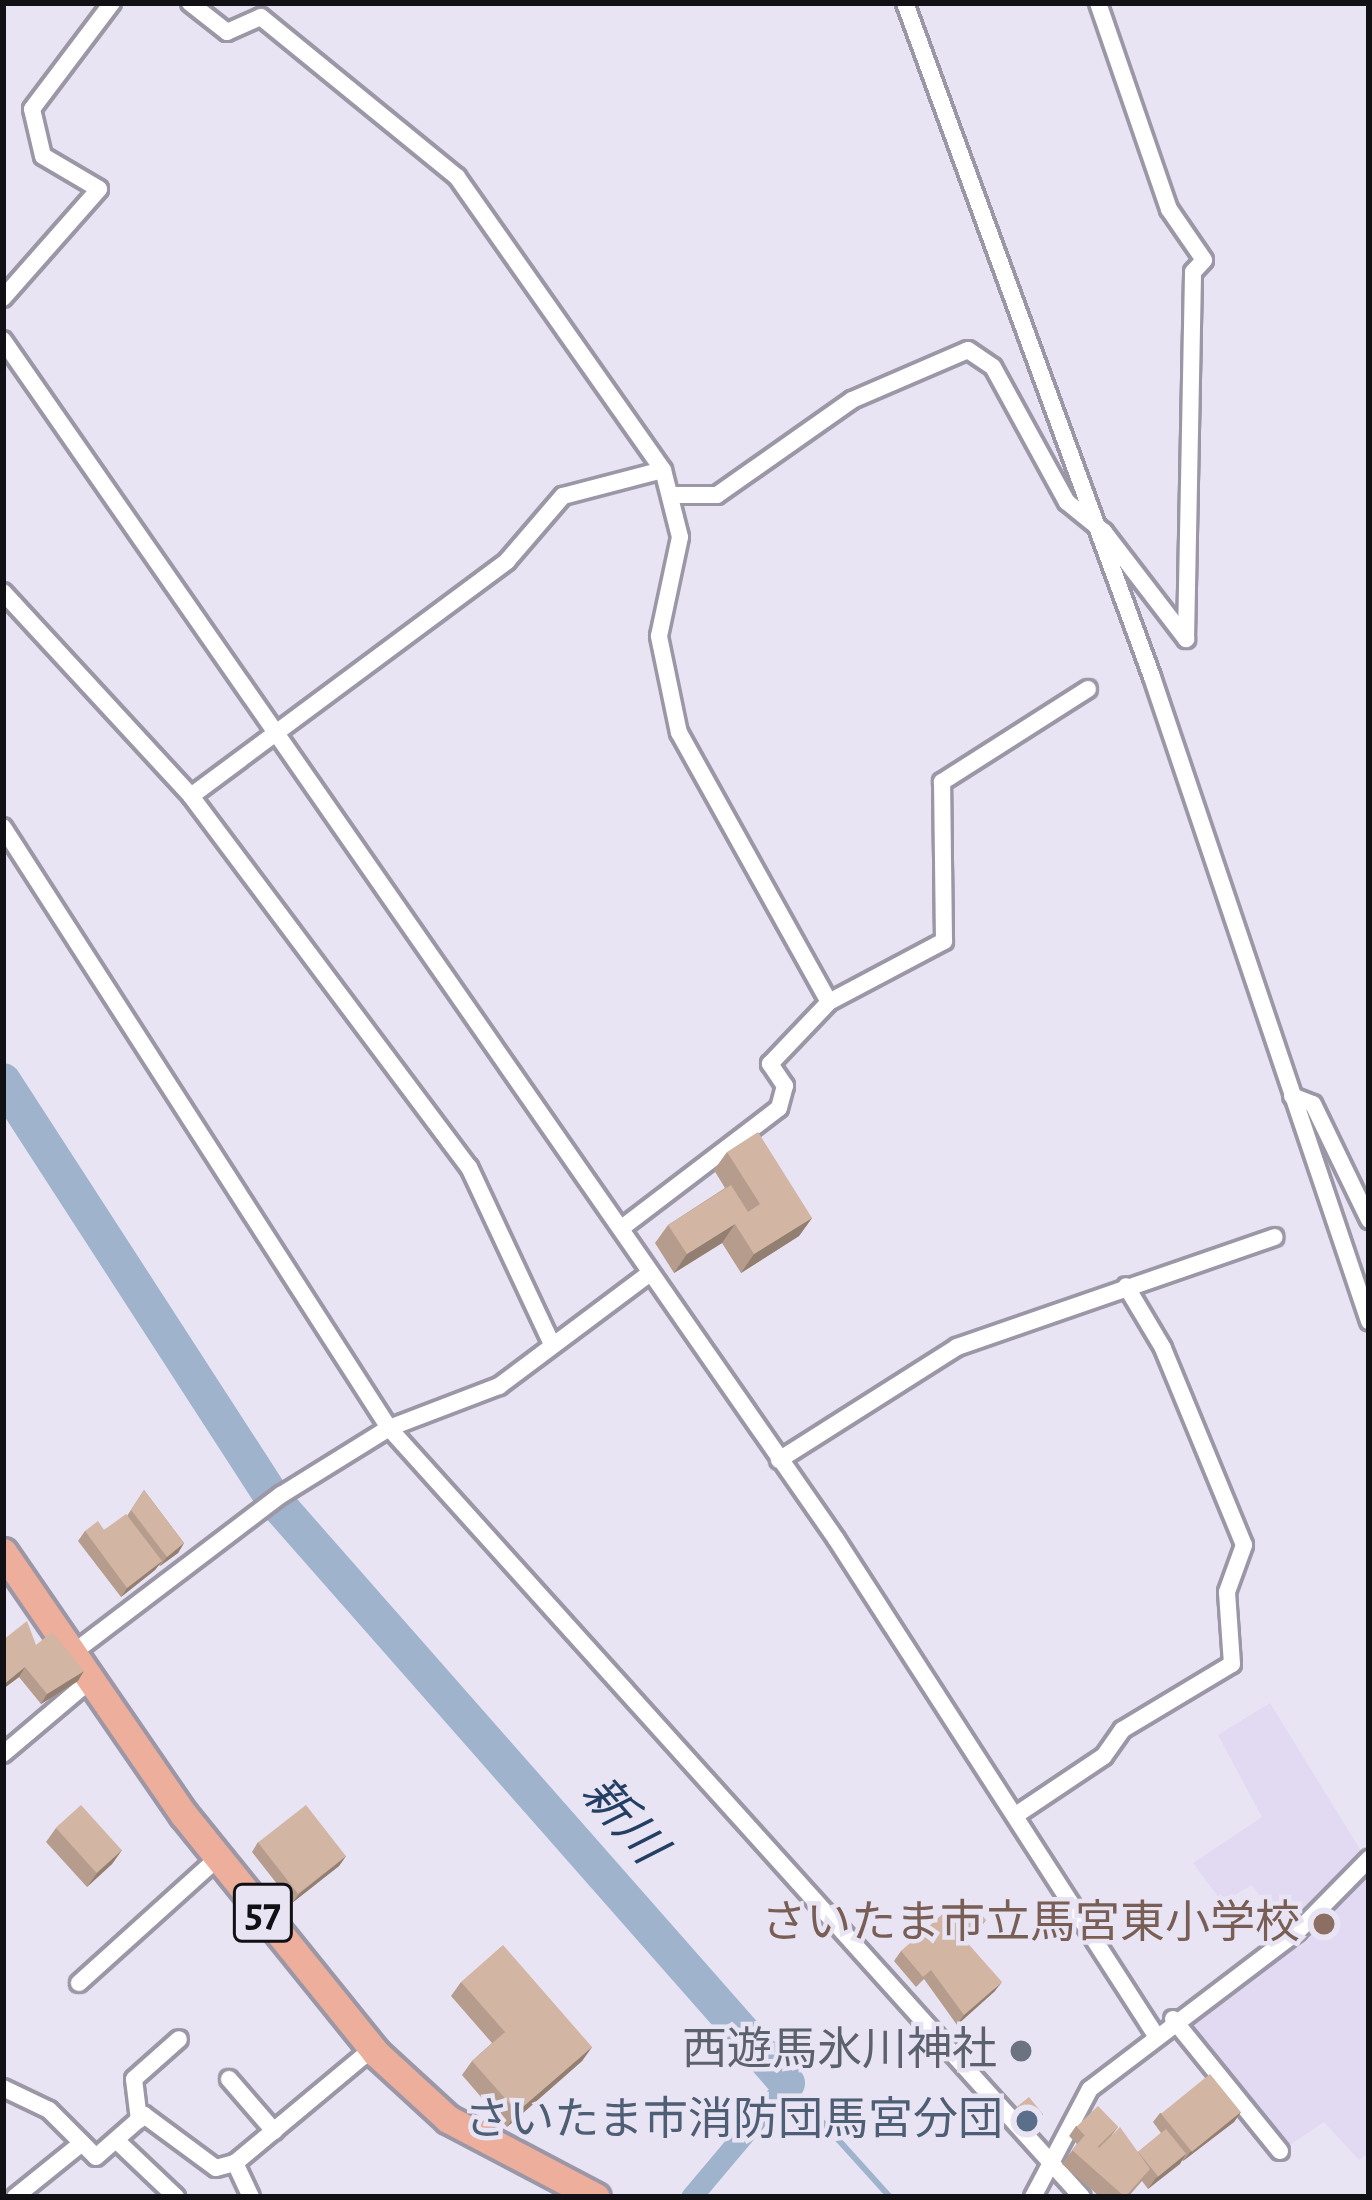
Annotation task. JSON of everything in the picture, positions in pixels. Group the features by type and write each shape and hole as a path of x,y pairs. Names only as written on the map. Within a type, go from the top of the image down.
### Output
{"main road":[{"name":"57","path":"3,1552 78,1648 93,1678 218,1858 372,2049 448,2120 596,2197"}],"street":[{"path":"3,298 99,190 43,156 32,110 112,3"},
{"path":"190,3 227,32 263,10 458,177 663,470 675,496 679,554 659,636 679,734 829,1002"},
{"path":"905,3 1086,515 1152,676 1369,1321"},
{"path":"675,496 717,495 852,400 968,350 993,367 1067,502 1086,515 1186,639 1192,272 1204,260 1169,209 1098,3"},
{"path":"3,340 282,728 623,1227 646,1276 778,1460 1018,1813 1155,2034"},
{"path":"191,796 507,560 563,496 663,470"},
{"path":"3,592 191,796 470,1167 552,1344"},
{"path":"623,1227 778,1108 785,1087 770,1064 829,1002 944,940 942,782 1088,689"},
{"path":"3,827 389,1428 1046,2163 1082,2197"},
{"path":"1292,1096 1313,1104 1369,1220"},
{"path":"778,1460 957,1347 1275,1237"},
{"path":"78,1648 389,1428 458,1408 646,1276"},
{"path":"1018,1813 1104,1756 1122,1730 1232,1664 1227,1592 1244,1545 1126,1286"},
{"path":"3,1754 93,1678"},
{"path":"79,1983 218,1858"},
{"path":"1033,2197 1070,2112 1173,2019 1298,1932 1369,1859"},
{"path":"1173,2019 1280,2151"},
{"path":"139,2120 134,2079 179,2038"},
{"path":"139,2120 182,2137 216,2168 235,2163 372,2049"},
{"path":"229,2079 274,2131"},
{"path":"3,2088 96,2157 139,2120"},
{"path":"116,2140 176,2197"},
{"path":"14,2197 82,2143"},
{"path":"235,2163 251,2197"}],"shaded area":[{"name":"さいたま市立馬宮東小学校","path":"1270,1703 1369,1864 1369,2152 1359,2160 1324,2122 1285,2148 1184,2028 1295,1945 1252,1885 1222,1902 1193,1863 1262,1817 1218,1735"}],"building":[{"path":"758,1132 812,1218 754,1254 735,1224 687,1254 668,1225 731,1185 748,1212 760,1204 727,1152"},
{"path":"144,1490 184,1543 167,1557 131,1510"},
{"path":"126,1514 162,1561 127,1588 85,1531 98,1521 104,1530"},
{"path":"27,1621 36,1645 52,1632 84,1671 47,1694 25,1667 3,1685 3,1640"},
{"path":"81,1805 122,1850 97,1873 56,1828"},
{"path":"306,1805 346,1856 298,1894 258,1843"},
{"path":"964,1895 986,1920 964,1939 1002,1982 964,2015 931,1970 923,1977 901,1951"},
{"path":"503,1945 592,2047 517,2112 472,2061 505,2032 461,1982"},
{"path":"1210,2074 1241,2112 1192,2152 1161,2114"},
{"path":"1029,2097 1043,2114 1032,2123 1018,2106"},
{"path":"1098,2106 1118,2127 1097,2148 1076,2127"},
{"path":"1120,2127 1150,2169 1125,2197 1072,2150 1085,2135 1099,2148"},
{"path":"1166,2129 1186,2154 1158,2177 1138,2152"}],"waterway":[{"name":"新川","path":"3,1081 271,1495"},
{"name":"新川","path":"281,1508 787,2083"},
{"name":"新川","path":"787,2083 890,2197"},
{"path":"691,2197 787,2083"}],"place":[{"name":"さいたま市立馬宮東小学校","path":"1324,1924"},
{"name":"西遊馬氷川神社","path":"1021,2051"},
{"name":"さいたま市消防団馬宮分団","path":"1027,2121"}]}
